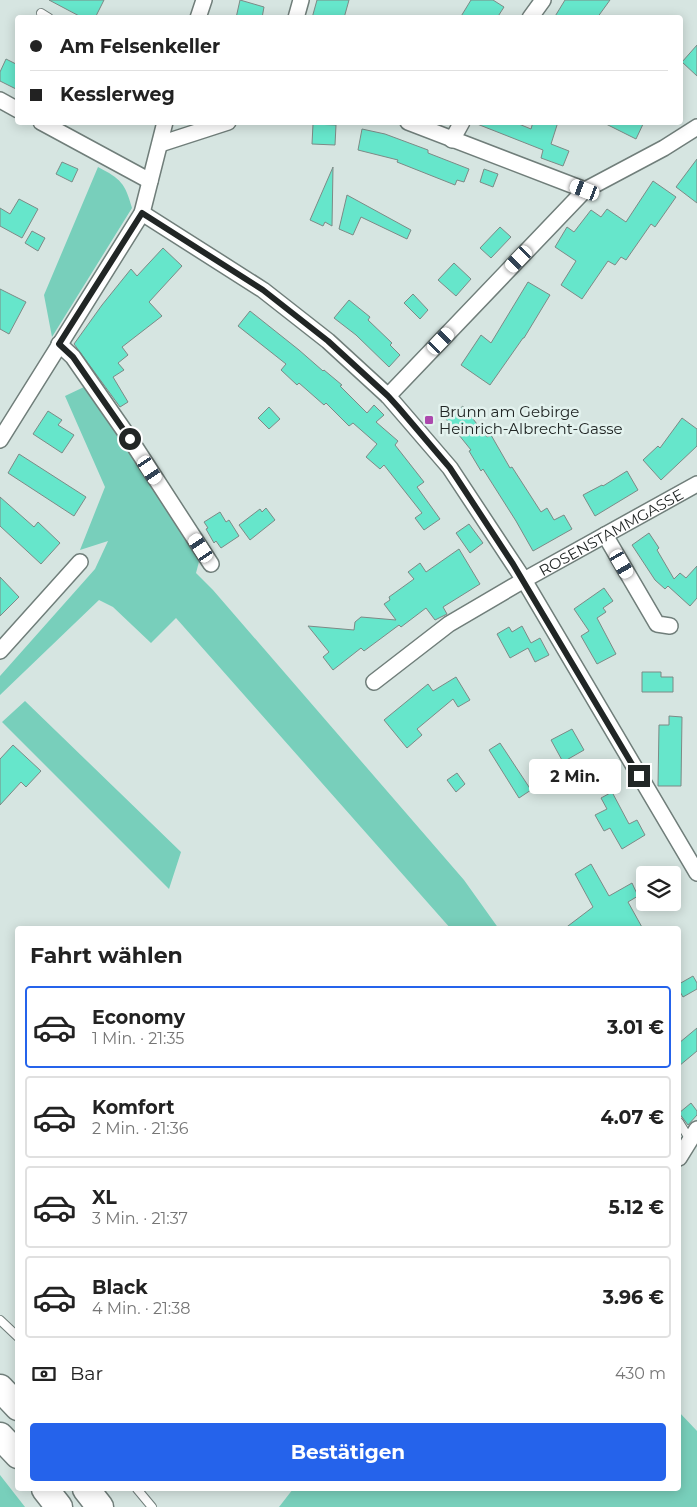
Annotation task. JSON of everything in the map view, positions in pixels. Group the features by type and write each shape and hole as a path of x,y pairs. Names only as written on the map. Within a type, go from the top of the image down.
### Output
{"highway":[{"path":"0,1388 15,1404"},
{"path":"0,1436 15,1452"},
{"path":"47,1491 59,1507"},
{"path":"88,1491 100,1507"}],"street":[{"path":"199,15 204,0"},
{"path":"297,15 301,0"},
{"path":"532,15 543,0"},
{"path":"0,100 15,108"},
{"path":"47,125 150,181"},
{"path":"0,440 142,213 164,125"},
{"path":"160,144 219,125"},
{"path":"415,125 585,190"},
{"path":"452,140 460,125"},
{"path":"388,396 585,190 664,148 697,127"},
{"path":"142,213 263,290 328,341 388,396 450,468 524,580 697,874"},
{"path":"59,344 73,357 130,439 211,564"},
{"name":"ROSENSTAMMGASSE","path":"374,682 449,624 697,484"},
{"path":"605,535 657,624 670,626"},
{"path":"0,652 80,562"},
{"path":"681,1155 694,1134"}],"lane":[{"path":"681,1124 694,1134"},
{"path":"0,1320 15,1334"},
{"path":"139,1491 152,1507"}],"green space":[{"path":"98,167 121,183 132,208 52,337 44,295"},
{"path":"85,380 200,558 196,573 213,590 464,880 497,926 448,926 176,618 151,643 113,607 99,600 0,695 0,676 95,569 108,541 80,550 105,487 65,396 84,387"},
{"path":"25,701 181,852 169,889 2,722"},
{"path":"681,1414 697,1431 697,1507 279,1507 291,1491 681,1491"},
{"path":"0,1475 25,1507 0,1507"}],"building":[{"path":"49,0 104,0 96,15 77,15"},
{"path":"240,0 264,7 263,15 237,15"},
{"path":"317,0 349,0 345,15 313,15"},
{"path":"471,0 493,0 504,7 499,15 462,15"},
{"path":"565,0 610,0 599,15 556,15"},
{"path":"697,45 697,76 683,61"},
{"path":"6,59 15,64 15,88 0,81 0,72"},
{"path":"313,125 336,125 335,145 312,144"},
{"path":"480,125 521,125 531,129 532,125 557,125 551,144 569,151 563,166 541,158 543,150"},
{"path":"608,125 643,125 636,139"},
{"path":"362,129 385,134 428,150 428,153 469,169 464,182 457,180 455,185 397,162 398,160 358,150"},
{"path":"697,159 697,203 676,187"},
{"path":"62,162 78,169 72,182 56,174"},
{"path":"333,167 332,226 325,222 323,226 310,220"},
{"path":"484,169 498,174 493,187 480,182"},
{"path":"653,181 676,197 655,227 651,224 626,260 621,257 615,265 608,261 582,299 561,285 576,261 555,247 567,227 574,232 591,210 601,217 607,209 626,222"},
{"path":"347,195 411,230 407,239 361,217 353,235 339,229"},
{"path":"19,199 38,209 22,238 0,226 0,208 10,214"},
{"path":"500,227 511,237 491,258 480,248"},
{"path":"32,231 45,238 38,251 25,243"},
{"path":"163,248 182,266 149,302 162,316 122,347 128,355 118,363 124,370 113,377 128,402 120,407 74,344 131,269 137,276"},
{"path":"454,263 471,279 456,296 438,280"},
{"path":"528,282 550,295 524,338 490,385 461,365 481,335 491,343"},
{"path":"0,289 26,302 9,334 0,329"},
{"path":"413,294 428,310 420,319 404,303"},
{"path":"349,300 370,317 368,320 392,343 390,345 400,355 389,367 356,335 334,318"},
{"path":"250,311 342,385 340,386 367,413 374,405 384,415 376,422 398,441 395,445 424,482 417,487 440,519 424,530 415,518 422,513 384,465 380,469 366,457 377,444 353,423 349,426 326,403 324,405 299,383 297,385 281,370 286,364 238,326"},
{"path":"463,406 487,437 491,435 510,468 512,467 541,512 547,508 554,520 564,515 572,529 533,551 483,469 481,471 469,451 471,450 446,419"},
{"path":"269,407 280,419 269,429 258,418"},
{"path":"48,411 62,420 58,425 74,435 62,453 33,434"},
{"path":"682,418 697,429 697,446 661,480 643,460 658,446 660,448"},
{"path":"19,454 86,497 74,516 8,473"},
{"path":"627,471 638,490 595,516 583,495 603,486"},
{"path":"0,497 34,527 38,522 60,543 41,564 0,526"},
{"path":"266,508 275,520 250,540 239,525 260,509 262,512"},
{"path":"220,512 226,522 229,520 239,536 221,548 216,541 214,543 204,522"},
{"path":"469,524 483,543 470,553 456,533"},
{"path":"649,533 659,548 657,550 674,579 680,573 686,578 697,566 697,598 690,606 668,586 665,589 655,580 632,545"},
{"path":"459,549 480,584 443,607 447,614 435,620 426,608 364,651 361,648 333,670 323,657 329,652 308,626 354,630 355,622 361,617 396,620 384,604 390,600 389,597 414,579 408,572 420,563 426,572"},
{"path":"0,577 19,597 0,616"},
{"path":"604,588 613,601 603,608 606,612 597,618 616,654 597,664 581,636 589,631 574,609"},
{"path":"522,626 531,643 540,638 549,655 535,662 528,648 510,658 497,634 509,627 512,632"},
{"path":"642,672 661,672 661,677 673,677 673,692 642,692"},
{"path":"456,677 470,700 458,707 453,699 417,729 422,735 407,748 384,720 428,684 433,691"},
{"path":"669,716 682,717 681,786 658,786 659,725 669,725"},
{"path":"572,729 584,750 563,762 551,740"},
{"path":"500,743 531,790 519,798 489,750"},
{"path":"13,745 41,771 26,787 21,782 0,805 0,759"},
{"path":"579,770 588,781 575,790 567,779"},
{"path":"457,773 465,784 456,792 447,780"},
{"path":"612,792 629,824 637,820 645,835 622,849 610,828 604,831 595,815 607,809 601,798"},
{"path":"591,864 609,896 632,883 636,892 636,897 628,902 641,926 568,926 593,907 575,874"},
{"path":"693,976 697,983 697,989 683,997 681,983"},
{"path":"697,1028 697,1051 681,1064 681,1041"},
{"path":"691,1103 697,1111 697,1115 688,1125 681,1116 681,1111"}],"place":[{"name":"Brunn am Gebirge Heinrich-Albrecht-Gasse","path":"429,420"}],"route":[{"path":"130,439 73,357 59,344 142,213 263,290 328,341 398,407 450,468 524,580 639,776"}]}
